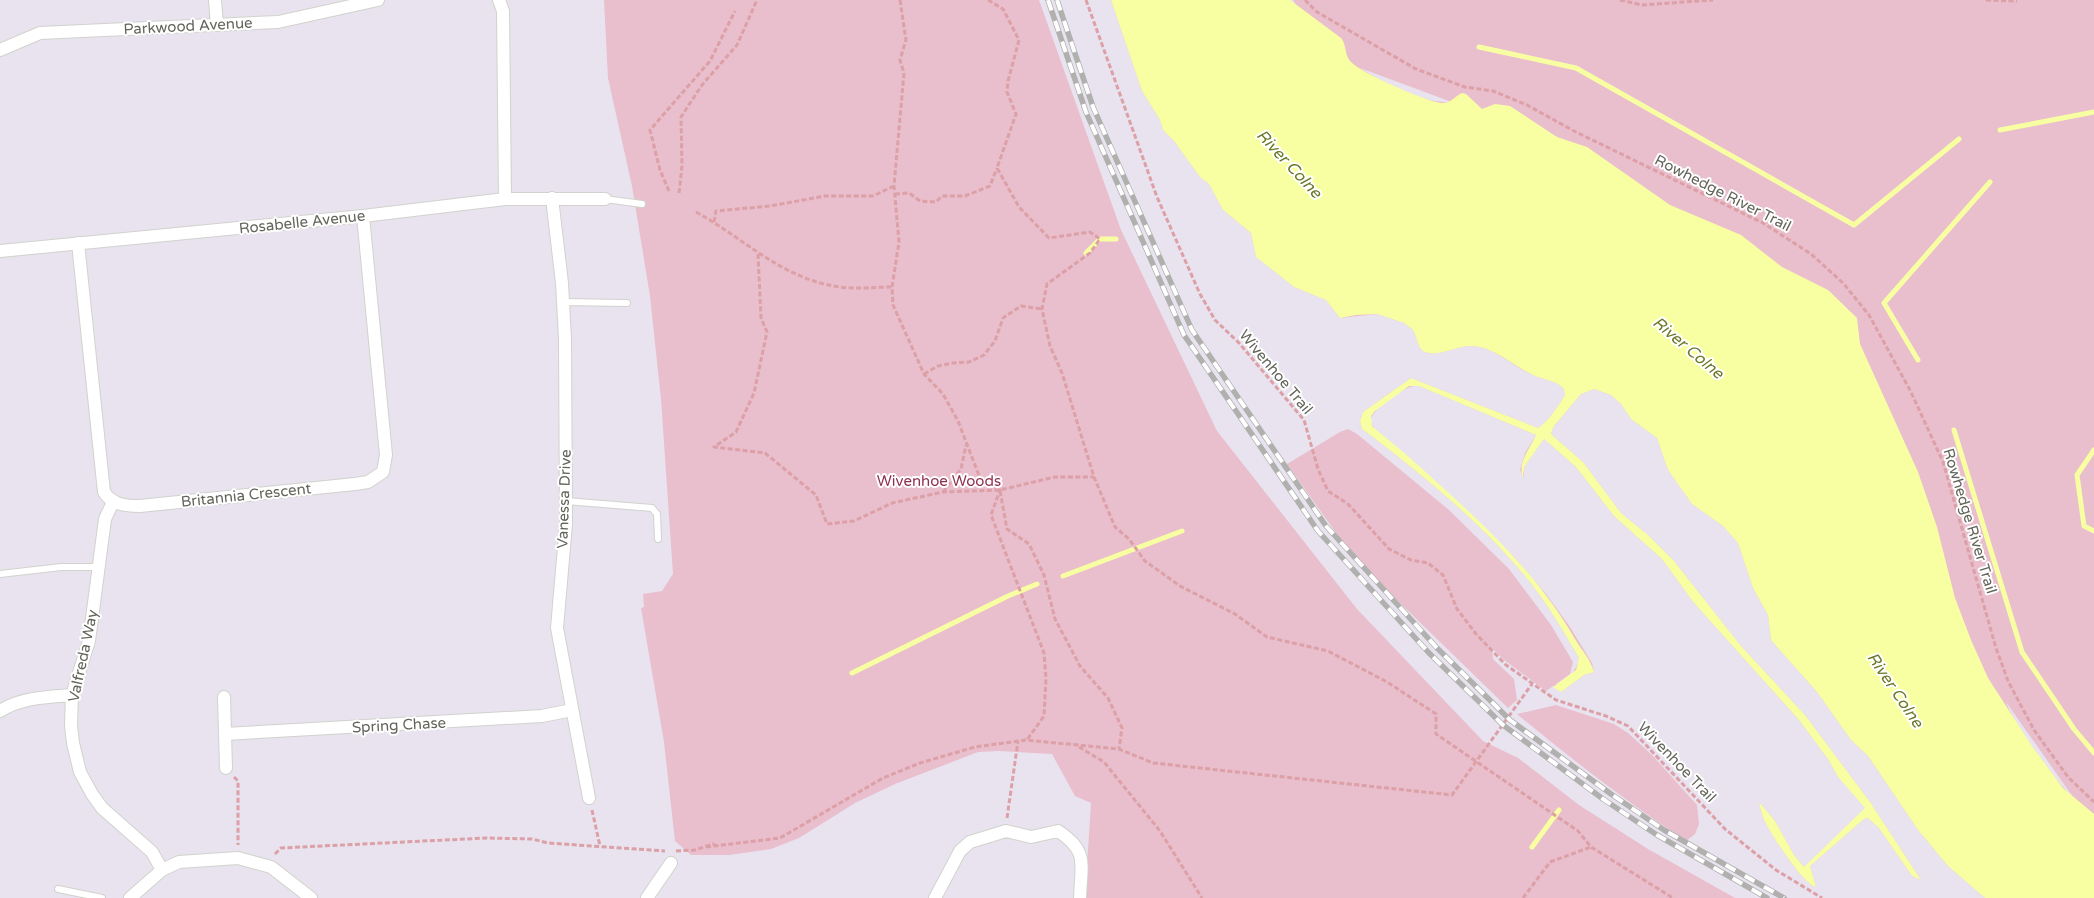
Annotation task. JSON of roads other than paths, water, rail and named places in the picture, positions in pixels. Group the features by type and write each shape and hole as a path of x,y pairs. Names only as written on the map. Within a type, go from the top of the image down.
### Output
{"street":[{"path":"215,0 217,26"},
{"name":"Parkwood Avenue","path":"0,50 40,33 278,22 378,0"},
{"path":"499,0 503,11 505,199"},
{"name":"Vanessa Drive","path":"552,198 566,339 566,501 557,628 589,798"},
{"name":"Rosabelle Avenue","path":"0,251 363,216 505,199 605,200"},
{"name":"Britannia Crescent","path":"112,502 126,506 140,506 355,484 368,482 382,472 386,455 363,216"},
{"path":"78,243 101,478 104,492 112,502"},
{"name":"Valfreda Way","path":"112,502 105,520 89,641 72,695 71,725 80,772 92,794 102,808 152,852 162,870"},
{"path":"0,711 12,703 25,700 72,695"},
{"path":"224,697 226,768"},
{"name":"Spring Chase","path":"225,734 542,716 572,710"},
{"path":"935,898 960,851 970,842 1006,831 1031,837 1058,831 1072,840 1080,850 1080,898"},
{"path":"647,898 672,855"},
{"path":"130,898 162,870 189,860 238,858 271,867 312,898"}],"lane":[{"path":"605,200 642,204"},
{"path":"563,302 627,303"},
{"path":"566,501 652,508 656,514 658,539"},
{"path":"0,574 61,567 99,567"},
{"path":"58,889 102,898"}],"water":[{"name":"River Colne","path":"1111,0 1290,0 1341,38 1351,62 1367,73 1409,92 1442,103 1448,102 1462,93 1466,94 1482,109 1495,104 1510,106 1557,137 1587,147 1670,205 1741,235 1782,267 1828,290 1857,318 1860,344 1918,472 1937,527 1955,598 1988,678 2032,746 2063,788 2094,814 2094,898 1985,898 1948,866 1918,830 1868,756 1851,740 1817,692 1771,640 1768,615 1753,588 1738,543 1723,526 1692,504 1668,470 1657,438 1631,419 1621,404 1611,395 1594,389 1581,394 1554,426 1551,433 1553,436 1583,462 1621,513 1648,535 1674,561 1741,646 1805,715 1870,802 1921,880 1912,876 1879,828 1868,818 1864,819 1810,866 1816,887 1810,884 1795,868 1771,833 1763,817 1759,802 1775,821 1794,855 1804,867 1865,808 1838,777 1828,759 1799,720 1694,603 1662,559 1614,516 1576,467 1544,439 1524,467 1523,478 1523,461 1536,435 1419,386 1409,386 1375,411 1371,416 1372,426 1433,478 1500,542 1541,588 1559,613 1594,672 1584,675 1561,692 1553,687 1576,670 1579,658 1536,590 1492,539 1429,482 1362,429 1360,421 1363,412 1411,378 1538,428 1550,417 1565,395 1564,389 1549,380 1525,371 1487,349 1465,346 1436,353 1425,352 1420,348 1412,329 1404,323 1377,314 1340,318 1326,300 1294,287 1256,257 1251,233 1223,210 1209,184 1200,177 1174,141 1163,130 1160,120 1142,91"}],"waterway":[{"path":"1479,47 1576,68 1854,225 1959,139"},
{"path":"2000,130 2094,112"},
{"path":"1918,360 1884,303 1990,182"},
{"path":"1086,253 1100,239 1116,239"},
{"path":"1954,430 2022,652 2074,729 2094,753"},
{"path":"2094,450 2077,475 2084,526 2094,531"},
{"path":"1063,576 1182,531"},
{"path":"852,673 1008,596 1037,584"},
{"path":"1532,847 1559,810"}],"railway":[{"path":"1048,0 1086,112 1184,335 1318,531 1429,653 1503,725 1603,799 1657,835 1767,898"},
{"path":"1057,0 1093,107 1192,330 1326,526 1437,648 1510,720 1611,794 1664,830 1784,898"}],"park label":[{"name":"Wivenhoe Woods","path":"939,481"}]}
